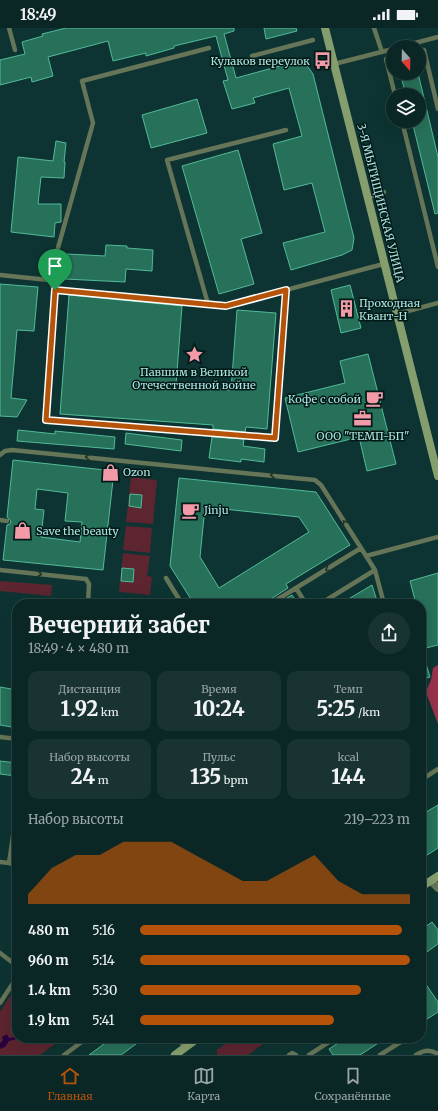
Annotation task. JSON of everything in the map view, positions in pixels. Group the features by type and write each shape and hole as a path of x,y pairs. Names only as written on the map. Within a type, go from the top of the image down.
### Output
{"street":[{"name":"3-Я МЫТИЩИНСКАЯ УЛИЦА","path":"324,28 368,196 438,476"},
{"path":"426,884 435,878 438,888"},
{"path":"175,1055 192,1043"}],"lane":[{"path":"9,28 15,50"},
{"path":"374,28 382,52"},
{"path":"426,40 438,37"},
{"path":"252,56 313,40"},
{"path":"209,48 82,81 93,123 49,280 55,290 46,420 275,438 286,290"},
{"path":"334,64 386,51"},
{"path":"426,58 438,109"},
{"path":"404,128 438,267"},
{"path":"208,304 167,160 286,130"},
{"path":"368,196 384,192"},
{"path":"55,290 226,306 384,264"},
{"path":"0,275 49,280"},
{"path":"397,314 438,303"},
{"path":"0,454 5,451 12,450 312,479 321,485 366,556 374,570 383,599"},
{"path":"0,520 7,521"},
{"path":"366,556 438,537"},
{"path":"278,599 361,548"},
{"path":"0,570 86,579 90,584 88,599"},
{"path":"328,599 374,570"},
{"path":"166,578 179,599"},
{"path":"296,588 303,599"},
{"path":"0,737 12,738"},
{"path":"426,777 438,769"},
{"path":"9,863 12,843"},
{"path":"0,862 12,864"},
{"path":"0,953 12,962"},
{"path":"0,1004 12,985"},
{"path":"64,1055 80,1043"},
{"path":"182,1043 185,1048"},
{"path":"309,1055 327,1043"},
{"path":"380,1055 399,1043"},
{"path":"416,1055 429,1050 438,1054"},
{"path":"288,1055 292,1053 296,1055"}],"shaded area":[{"path":"131,477 157,480 153,524 126,522"},
{"path":"126,526 152,528 150,553 123,550"},
{"path":"123,553 150,556 147,576 152,577 150,595 119,592"},
{"path":"0,581 52,585 51,596 0,591"},
{"path":"438,665 438,724 427,695 427,689 431,680 433,668"},
{"path":"12,993 12,1043 56,1043 40,1055 0,1055 0,1012"},
{"path":"7,1034 9,1038 12,1038 12,1040 9,1041 5,1047 0,1049 0,1043 3,1040 2,1037"},
{"path":"226,1043 264,1043 248,1055 217,1055 217,1050"}],"building":[{"path":"66,28 234,28 234,31 224,34 236,78 291,63 305,63 313,74 354,238 352,250 342,255 291,270 283,243 325,232 312,183 284,190 273,144 302,136 289,88 253,98 255,103 232,109 223,81 228,80 216,36 174,46 174,48 146,56 146,53 113,61 108,41 48,57 53,76 32,82 31,77 0,85 0,60 25,54 22,42 43,36 42,34"},
{"path":"264,28 296,28 297,31 266,39"},
{"path":"402,80 420,80 422,88 404,88"},
{"path":"197,99 207,133 151,148 142,115"},
{"path":"426,107 438,157 438,213 435,214 414,128 426,128"},
{"path":"56,141 66,143 64,178 41,177 38,204 61,204 61,222 55,223 54,237 11,232 18,157 53,161"},
{"path":"238,150 262,233 241,239 254,284 219,294 182,166"},
{"path":"106,245 127,246 127,248 153,250 152,271 126,269 125,282 65,279 67,254 105,256"},
{"path":"0,284 38,287 34,331 17,330 11,398 27,400 17,417 0,416"},
{"name":"Проходная Квант-Н","path":"350,285 361,328 341,333 331,290"},
{"path":"69,295 182,306 176,385 231,390 237,310 276,313 267,429 246,427 245,432 213,429 213,425 60,414"},
{"path":"368,354 396,464 367,471 359,437 298,452 285,398 345,383 340,361"},
{"path":"18,430 55,434 55,431 115,437 114,449 17,441"},
{"path":"126,433 182,440 181,451 125,444"},
{"path":"212,437 244,439 243,446 265,449 264,462 241,459 241,462 209,458"},
{"path":"13,460 114,471 103,570 3,560 7,525 10,524 11,521 7,517","holes":["37,489 68,493 65,521 82,522 80,542 41,537 44,510 35,509"]},
{"path":"179,478 316,492 350,545 286,584 288,588 271,599 191,599 170,566","holes":["205,507 299,517 309,532 219,588 200,557"]},
{"path":"130,494 142,495 141,508 129,506"},
{"path":"122,568 134,569 133,582 121,581"},
{"path":"438,573 438,645 426,648 426,599 415,599 410,581"},
{"path":"372,585 376,599 348,599"},
{"path":"292,595 295,599 285,599"},
{"path":"426,664 430,677 426,678"},
{"path":"0,687 12,689 12,727 0,725"},
{"path":"0,761 12,762 12,776 0,774"},
{"path":"438,805 438,848 426,856 426,812"},
{"path":"432,922 438,930 438,944 426,952 426,926"},
{"path":"426,984 438,1002 438,1012 426,1020"},
{"path":"105,1043 137,1043 121,1055 89,1055"},
{"path":"338,1043 378,1043 360,1055 333,1055 329,1049"}],"place":[{"name":"Кулаков переулок","path":"323,61"},
{"name":"Проходная Квант-Н","path":"346,309"},
{"name":"Павшим в Великой Отечественной войне","path":"194,354"},
{"name":"Кофе с собой","path":"374,399"},
{"name":"ООО \"ТЕМП-БП\"","path":"363,418"},
{"name":"Ozon","path":"110,472"},
{"name":"Jinju","path":"191,510"},
{"name":"Save the beauty","path":"23,531"}],"route":[{"path":"55,290 226,306 286,290 275,438 46,420 55,290"}]}
